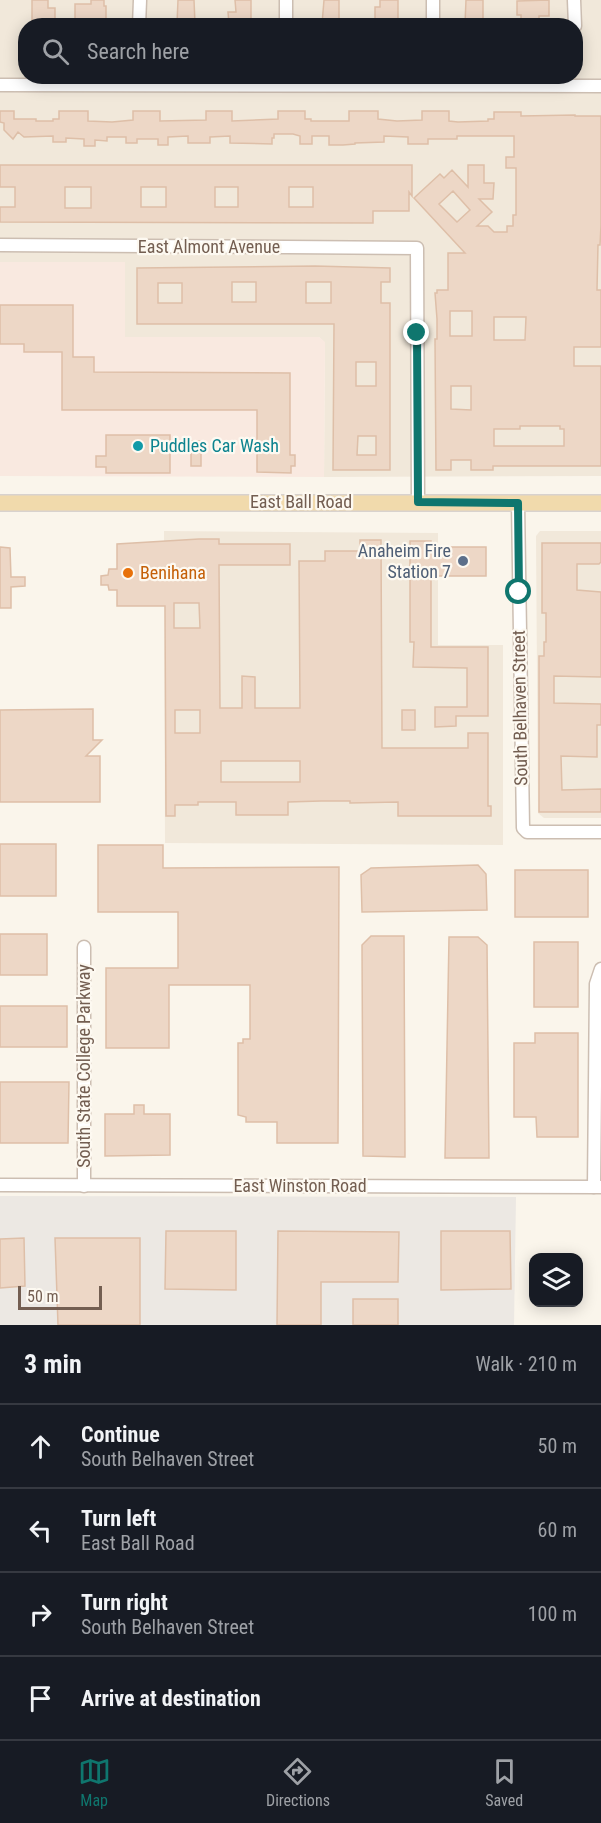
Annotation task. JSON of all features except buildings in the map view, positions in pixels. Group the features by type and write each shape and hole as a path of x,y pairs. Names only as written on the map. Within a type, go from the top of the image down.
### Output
{"main road":[{"name":"East Ball Road","path":"0,503 601,503"}],"street":[{"path":"139,18 140,0"},
{"path":"286,0 286,18"},
{"path":"433,0 433,18"},
{"path":"574,0 574,18"},
{"path":"583,83 601,86"},
{"path":"0,85 34,84"},
{"name":"East Almont Avenue","path":"0,246 417,248 418,502"},
{"name":"South Belhaven Street","path":"518,503 523,828 527,832 601,832"},
{"name":"South State College Parkway","path":"84,947 84,1186"},
{"path":"598,1187 596,984 601,969"},
{"name":"East Winston Road","path":"0,1185 598,1187"}],"shaded area":[{"path":"0,0 601,0 601,476 324,477 325,343 319,337 125,337 125,262 0,262"},
{"path":"0,262 125,262 125,337 319,337 325,342 324,477 0,476"},
{"path":"164,531 438,533 438,645 503,645 503,845 165,843"},
{"path":"540,531 601,531 601,818 544,818 538,813 536,536"},
{"path":"0,1196 516,1197 514,1325 0,1325"}],"place":[{"name":"Puddles Car Wash","path":"138,446"},
{"name":"Anaheim Fire Station 7","path":"463,561"},
{"name":"Benihana","path":"128,573"}],"route":[{"path":"417,333 418,502 518,503 519,592"}]}
